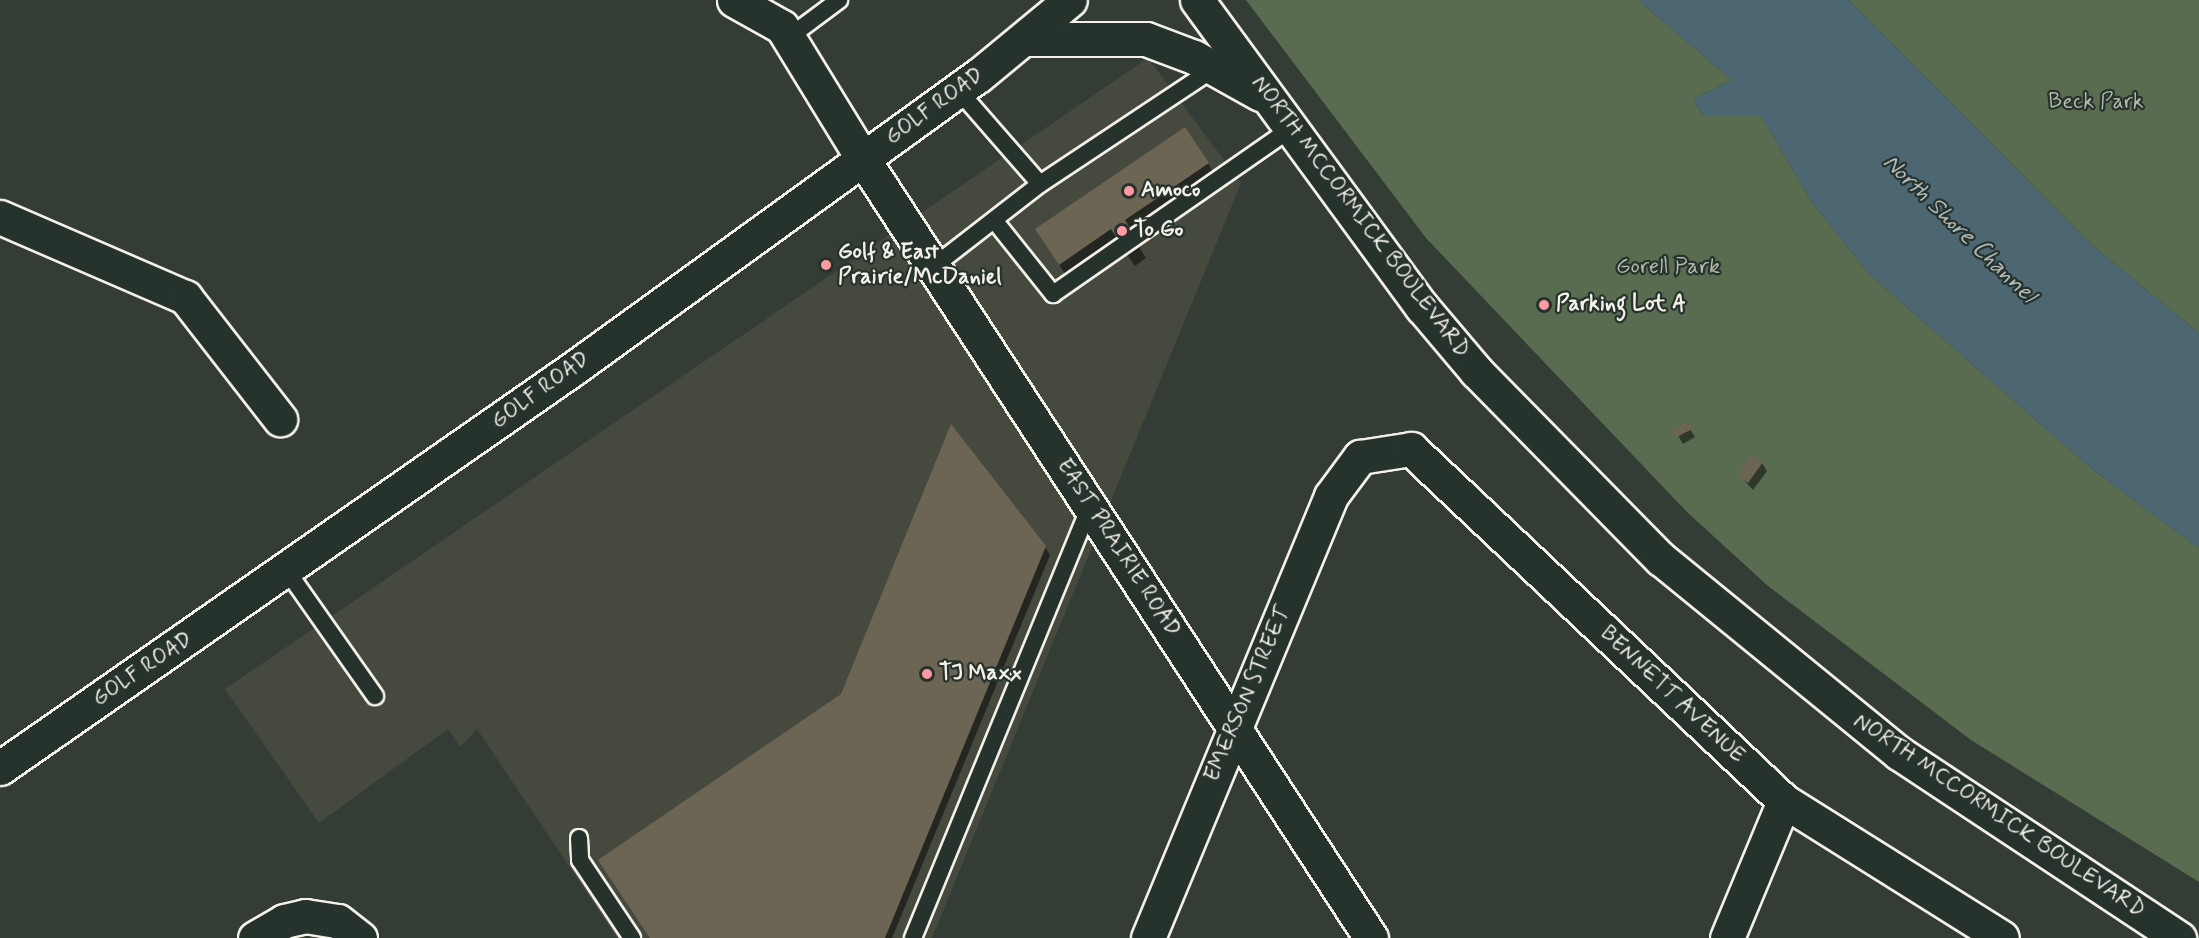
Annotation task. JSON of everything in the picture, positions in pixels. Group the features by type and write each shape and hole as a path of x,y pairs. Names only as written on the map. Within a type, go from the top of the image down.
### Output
{"street":[{"name":"EAST PRAIRIE ROAD","path":"734,0 782,27 863,159 1371,938"},
{"name":"GOLF ROAD","path":"0,768 287,571 863,159 1026,39 1070,0"},
{"path":"1197,0 1225,60"},
{"path":"1026,39 1146,39 1225,60"},
{"name":"NORTH MCCORMICK BOULEVARD","path":"1225,60 1271,100 1435,323 1661,559 1899,753 2179,938"},
{"path":"0,217 185,297 280,419"},
{"name":"BENNETT AVENUE","path":"1360,457 1411,449 1784,801 2002,938"},
{"name":"EMERSON STREET","path":"1148,938 1233,725 1331,496 1360,457"},
{"path":"1727,938 1784,801"},
{"path":"255,938 284,921 305,916 338,921 360,938"}],"lane":[{"path":"788,38 839,0"},
{"path":"933,267 1040,184 1225,60"},
{"path":"959,90 1040,184"},
{"path":"994,220 1053,294 1292,128"},
{"path":"913,938 1090,507"},
{"path":"287,571 375,696"},
{"path":"579,838 580,860 632,938"}],"shaded area":[{"path":"1148,58 1241,183 932,938 617,938 477,729 460,747 448,729 319,823 225,689"}],"green space":[{"name":"Gorell Park","path":"1246,0 1638,0 1732,80 1693,99 1703,115 1761,115 1811,201 1869,274 2092,469 2199,548 2199,882 1971,740 1768,586 1687,512 1426,238"},
{"name":"Beck Park","path":"1849,0 2199,0 2199,333 2094,247"}],"water":[{"name":"North Shore Channel","path":"1638,0 1849,0 2094,247 2199,333 2199,548 2092,469 1869,274 1811,201 1761,115 1703,115 1693,99 1732,80"}],"building":[{"name":"Amoco","path":"1185,127 1209,163 1125,220 1133,233 1119,242 1111,229 1059,265 1035,229"},
{"path":"1687,421 1692,429 1677,437 1673,430"},
{"path":"951,424 1046,546 885,938 650,938 598,860 841,694"},
{"path":"1751,454 1763,462 1748,483 1737,475"}],"place":[{"name":"Amoco","path":"1129,191"},
{"name":"To Go","path":"1122,231"},
{"name":"Golf & East Prairie/McDaniel","path":"826,265"},
{"name":"Parking Lot A","path":"1544,305"},
{"name":"TJ Maxx","path":"927,674"}]}
